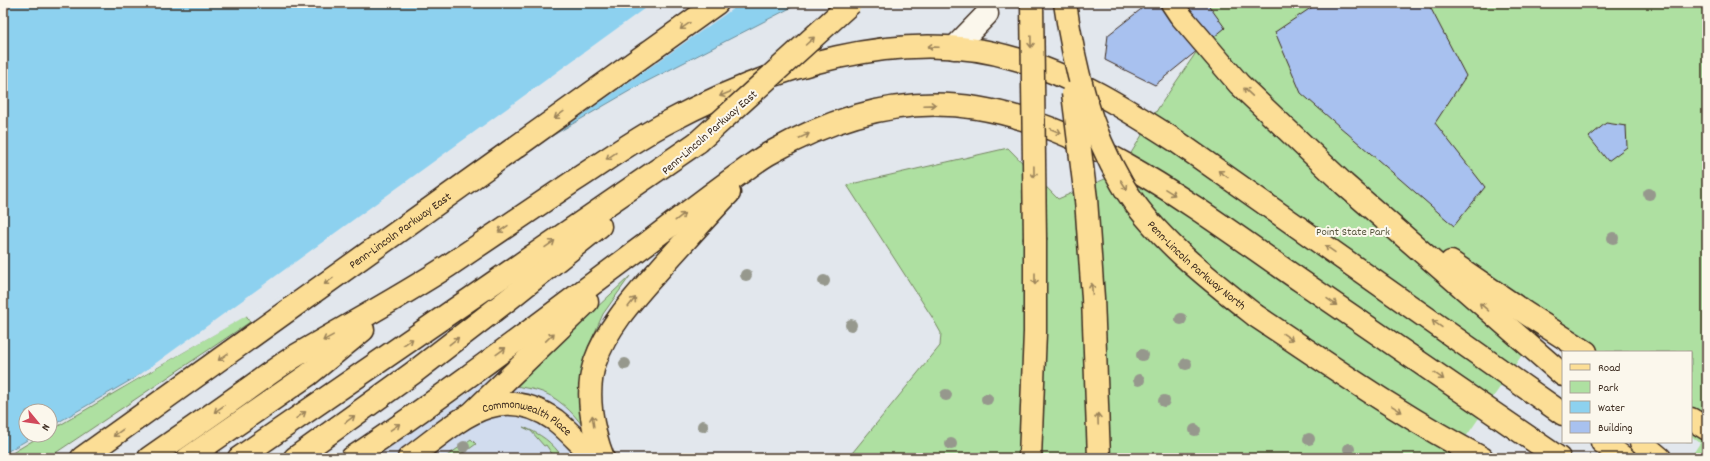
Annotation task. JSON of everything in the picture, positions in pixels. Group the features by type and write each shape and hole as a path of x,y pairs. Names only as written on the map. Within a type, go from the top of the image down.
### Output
{"main road":[{"name":"Penn-Lincoln Parkway East","path":"82,458 717,3"},
{"name":"Penn-Lincoln Parkway East","path":"295,458 413,373 605,222 698,142 851,3"},
{"path":"1030,458 1035,332 1032,3"},
{"path":"1064,3 1086,199 1093,298 1099,458"},
{"name":"Penn-Lincoln Parkway North","path":"1064,3 1078,77 1091,117 1106,152 1123,185 1145,215 1174,246 1213,282 1256,316 1443,438"},
{"path":"1172,3 1180,15 1239,84 1344,184 1562,374"},
{"path":"149,458 295,356 410,291 628,145 666,123 707,102 746,86 794,70 842,56 879,50 917,47 985,51 1014,58 1070,79 1137,115 1562,413"},
{"path":"352,458 450,388 708,196 769,153 806,135 840,121 872,112 905,106 941,105 974,108 1008,114 1040,124 1065,134 1130,168 1178,196 1559,458"},
{"path":"239,458 698,142"},
{"path":"603,458 592,421 591,385 595,363 604,341 622,314 645,286 710,212 769,153"},
{"path":"1344,184 1461,269 1584,351"},
{"path":"409,458 472,413 649,241"},
{"path":"188,458 308,375 410,291"},
{"name":"Commonwealth Place","path":"472,413 497,404 515,403 532,407 555,420 595,458"},
{"path":"1692,420 1707,429"},
{"path":"1022,458 1032,424"},
{"path":"1443,438 1471,458"},
{"path":"1443,438 1482,458"},
{"path":"1603,443 1624,458"},
{"path":"1643,443 1660,458"}],"lane":[{"path":"954,48 987,14"}],"shaded area":[{"path":"530,350 602,458 374,458"}],"green space":[{"name":"Point State Park","path":"1201,3 1707,3 1707,458 848,458 940,346 941,333 847,185 1008,148 1058,199 1119,173 1159,107 1212,29"},
{"path":"630,276 603,314 588,348 583,368 584,428 575,416 557,400 543,392 515,385"},
{"path":"246,315 250,322 48,458 4,458 29,443 58,443 58,426"},
{"path":"531,431 546,439 555,447 563,458 555,458 546,445 544,446"},
{"path":"471,439 476,444 457,458 444,458"}],"water":[{"path":"3,3 800,3 638,86 58,422 58,403 18,403 18,443 22,443 3,454"}],"pier":[{"path":"652,3 741,3 537,147 120,389"},
{"path":"1537,333 1565,351 1562,351 1562,443 1692,443 1692,437 1700,443 1690,458 1458,458 1455,456 1455,453"}],"building":[{"path":"1149,3 1207,3 1225,28 1155,85 1105,60 1108,35"},
{"path":"1318,3 1428,3 1466,76 1435,123 1485,187 1454,226 1301,93 1275,32"},
{"path":"1606,123 1626,126 1627,147 1608,161 1589,137"}]}
